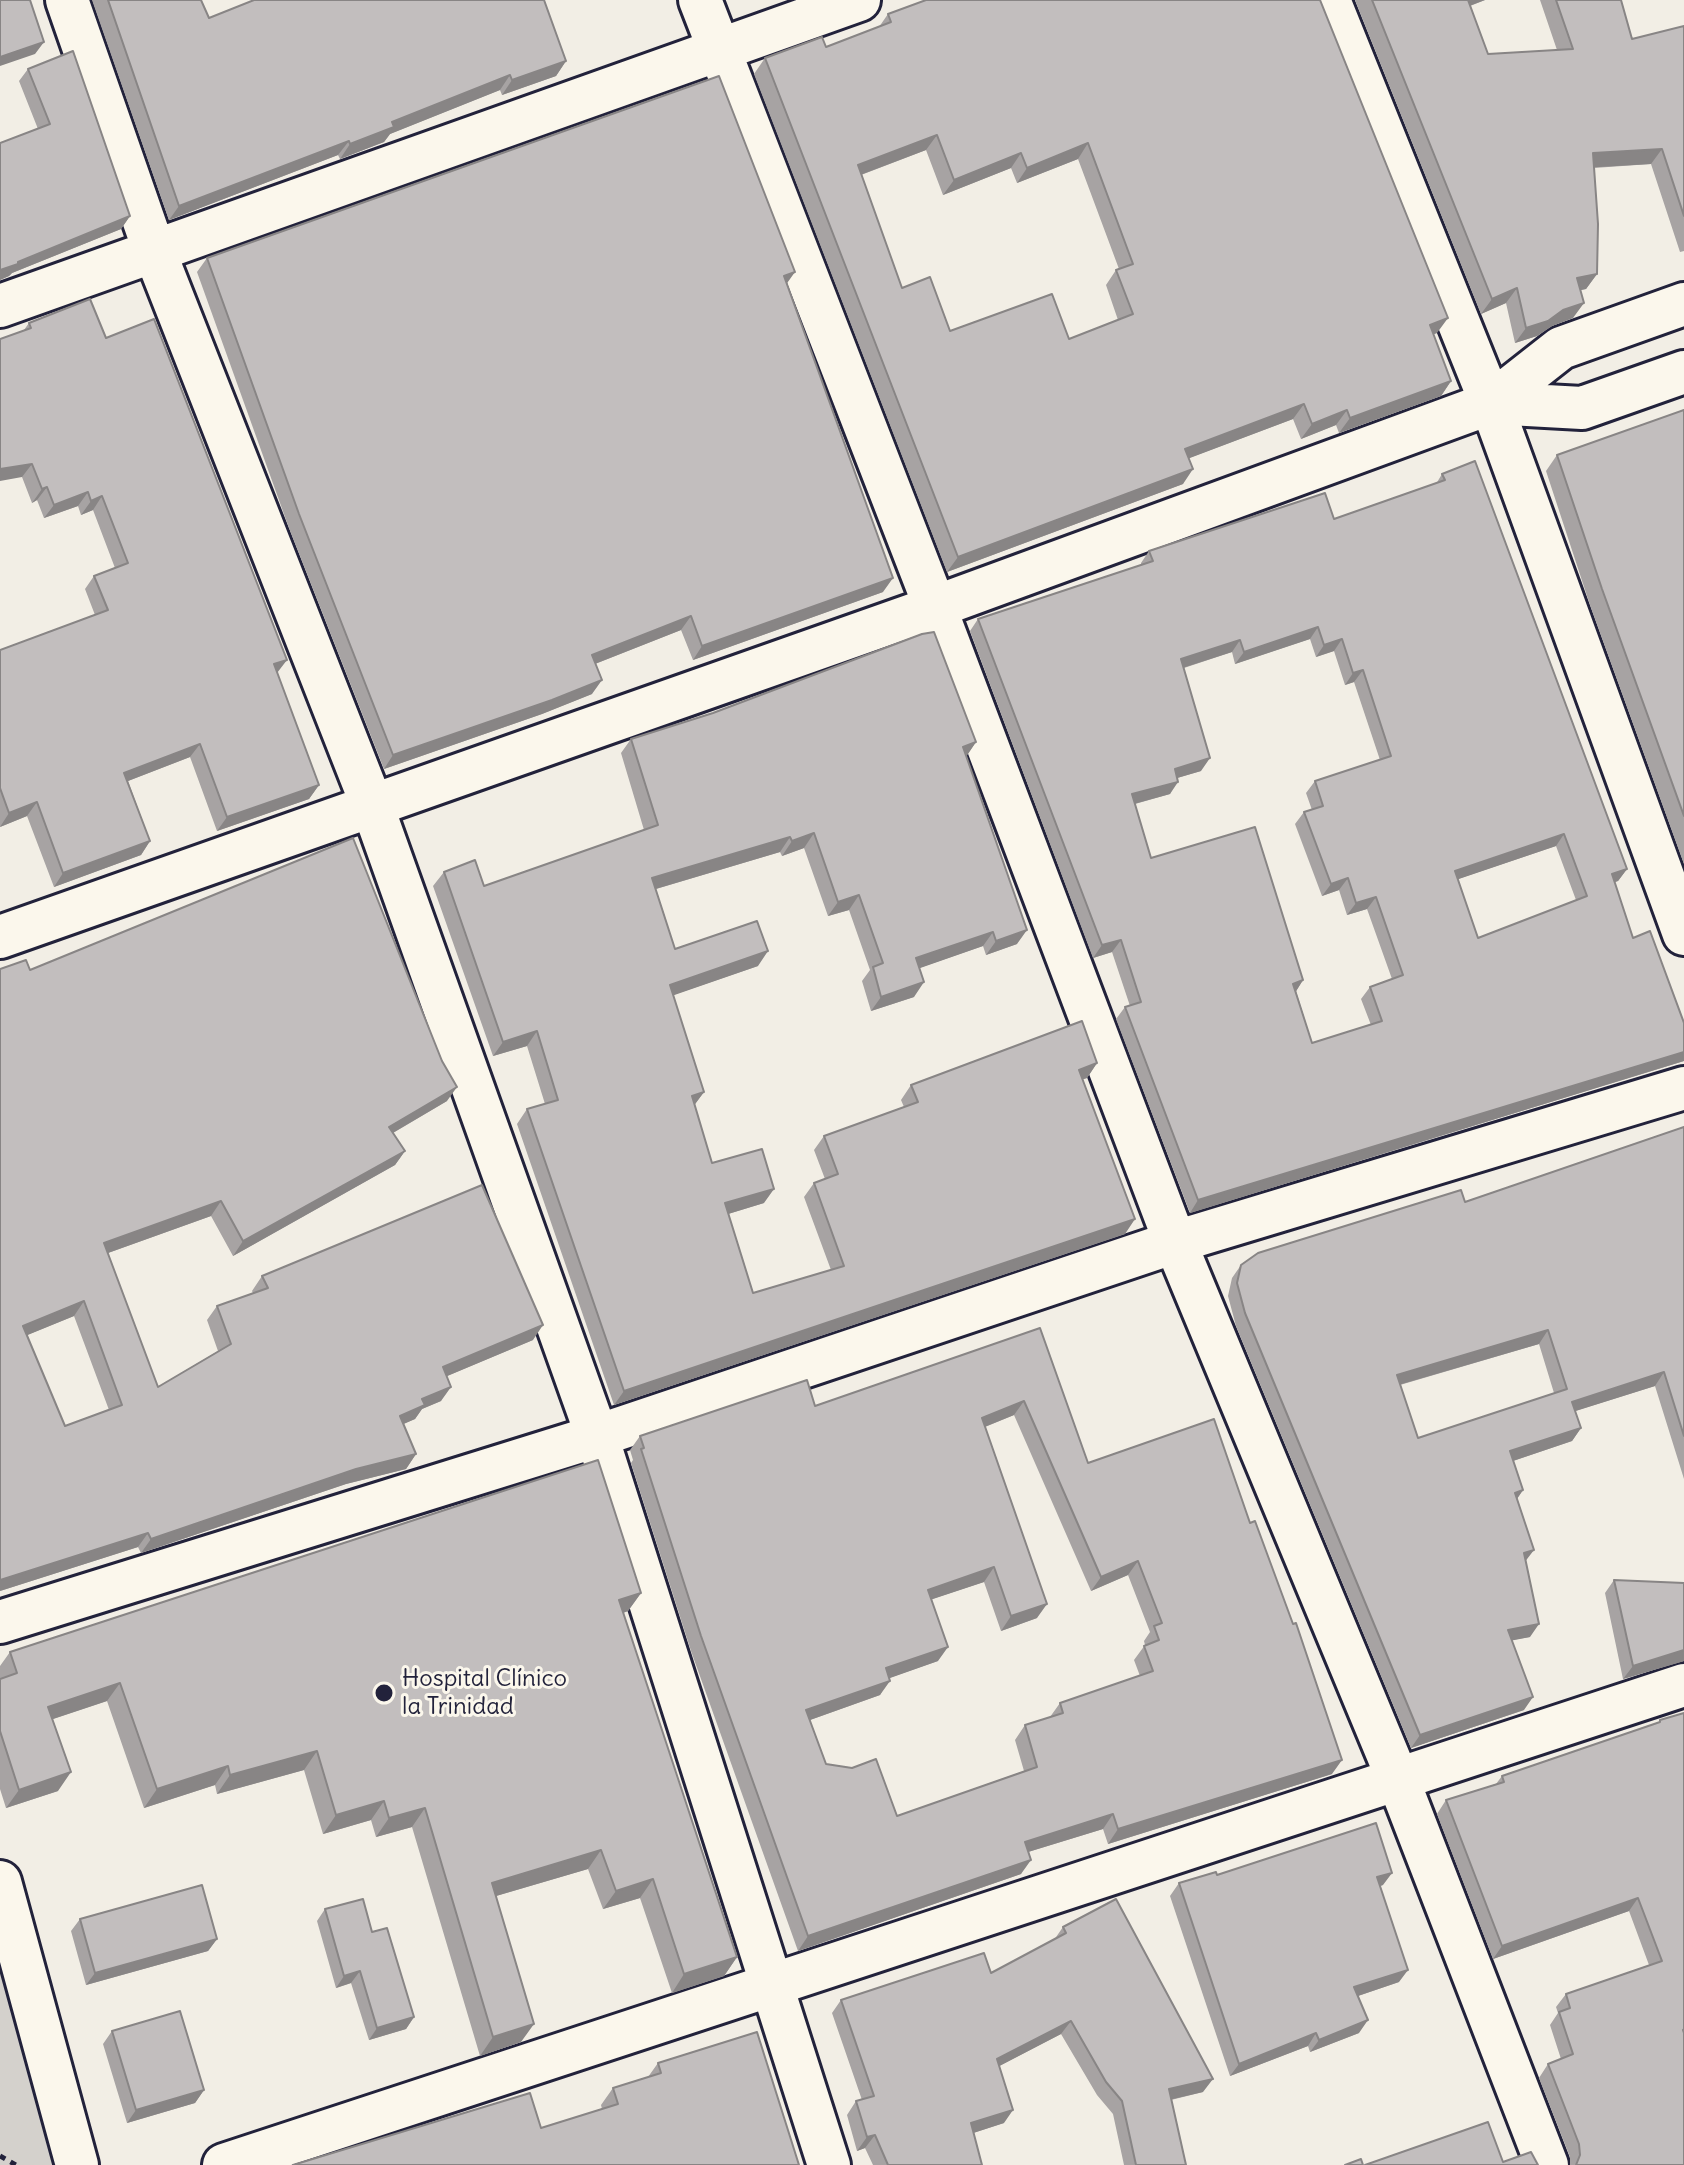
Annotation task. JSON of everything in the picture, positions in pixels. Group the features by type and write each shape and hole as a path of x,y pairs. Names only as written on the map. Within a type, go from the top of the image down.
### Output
{"street":[{"path":"67,0 154,250 372,805 597,1436 829,2165"},
{"path":"700,0 935,607 1175,1242 1397,1777 1547,2165"},
{"path":"0,306 859,0"},
{"path":"1329,0 1491,403 1684,934"},
{"path":"0,937 935,607 1491,403 1561,348 1684,304"},
{"path":"1491,403 1582,408 1684,372"},
{"path":"0,1622 597,1436 1175,1242 1684,1088"},
{"path":"224,2165 1684,1685"},
{"path":"0,1882 77,2165"}],"path":[{"path":"0,2156 16,2165"}],"shaded area":[{"path":"0,1882 77,2165 0,2165"}],"building":[{"path":"0,0 30,0 44,42 0,57"},
{"path":"108,0 201,0 209,18 254,0 544,0 566,61 512,80 510,75 392,122 394,127 179,206"},
{"path":"926,0 1320,0 1448,318 1430,325 1451,381 1350,418 1347,410 1312,424 1304,404 1185,449 1193,469 958,557 765,58 822,37 826,47 891,22 888,14","holes":["937,135 954,180 1021,153 1027,168 1088,143 1133,264 1116,270 1133,314 1069,339 1052,294 950,331 930,277 902,288 858,165"]},
{"path":"1372,0 1468,0 1488,54 1573,49 1556,0 1621,0 1632,39 1684,26 1684,216 1662,149 1593,153 1598,224 1597,274 1577,278 1584,303 1526,328 1517,288 1492,299"},
{"path":"73,51 130,216 0,270 0,143 50,124 28,69"},
{"path":"719,76 795,272 784,276 893,578 702,646 691,616 592,655 602,680 393,755 299,514 207,258"},
{"path":"90,299 106,338 154,319 287,660 274,664 319,785 227,817 200,744 124,773 150,841 63,873 37,802 9,813 0,788 0,650 108,610 94,576 128,563 102,496 91,501 88,492 54,505 47,487 42,489 32,464 0,469 0,339 31,328 29,323"},
{"path":"1684,410 1684,816 1557,455"},
{"path":"1475,461 1627,869 1612,874 1633,938 1650,931 1684,1023 1684,1052 1198,1200 1125,1007 1141,1002 1121,940 1102,945 978,619 1153,561 1149,551 1325,493 1334,519 1445,480 1442,474","holes":["1318,627 1324,645 1342,639 1353,673 1363,670 1391,756 1315,781 1323,806 1304,812 1331,884 1348,878 1356,903 1376,897 1403,975 1370,987 1382,1021 1312,1043 1293,984 1303,980 1255,827 1151,858 1132,794 1178,782 1175,769 1210,758 1181,659 1240,640 1244,652","1564,834 1587,896 1478,938 1455,871"]},
{"path":"934,632 976,742 963,747 1027,930 996,941 993,932 916,958 924,982 881,997 873,967 883,963 859,895 838,902 814,833 792,841 790,837 652,878 675,949 757,921 768,951 670,985 704,1092 692,1096 712,1163 762,1149 774,1189 725,1203 753,1293 844,1266 814,1183 838,1174 824,1136 918,1102 911,1085 1082,1021 1097,1063 1079,1070 1135,1219 624,1391 527,1109 558,1100 537,1031 503,1042 444,872 475,860 484,886 658,825 631,739 713,713"},
{"path":"353,838 442,1061 457,1087 389,1127 405,1151 243,1241 221,1201 104,1243 158,1387 231,1344 217,1306 268,1288 262,1276 482,1185 543,1325 443,1367 451,1387 422,1399 425,1405 400,1416 416,1454 356,1469 151,1539 148,1533 0,1580 0,969 26,960 30,970","holes":["84,1301 122,1405 65,1426 23,1326"]},
{"path":"1684,1127 1684,1436 1664,1372 1572,1402 1581,1428 1510,1451 1523,1490 1515,1493 1534,1550 1524,1553 1539,1624 1508,1630 1533,1697 1420,1735 1245,1313 1237,1283 1241,1265 1258,1253 1461,1190 1465,1202","holes":["1548,1330 1567,1389 1418,1438 1397,1375"]},
{"path":"1040,1328 1088,1463 1214,1419 1250,1523 1255,1521 1293,1624 1296,1623 1342,1760 1118,1829 1113,1814 1025,1842 1031,1860 808,1936 701,1636 641,1449 644,1448 640,1436 807,1380 815,1406","holes":["1024,1401 1101,1577 1138,1561 1162,1623 1154,1626 1159,1640 1144,1646 1153,1671 1060,1703 1063,1713 1025,1725 1037,1767 897,1816 876,1759 852,1768 826,1764 806,1710 890,1681 886,1668 948,1647 928,1590 994,1567 1011,1616 1047,1604 982,1418"]},
{"path":"598,1460 641,1593 619,1600 737,1957 684,1974 653,1879 616,1891 601,1850 492,1883 534,2024 493,2037 425,1808 389,1818 384,1801 336,1815 317,1751 230,1775 228,1766 157,1789 120,1683 48,1707 71,1772 19,1790 0,1731 0,1679 17,1673 10,1652"},
{"path":"1614,1580 1684,1583 1684,1650 1633,1666"},
{"path":"1684,1713 1684,2165 1576,2165 1580,2155 1579,2144 1548,2064 1573,2054 1559,2012 1570,2008 1566,1994 1662,1961 1638,1898 1502,1946 1446,1800 1504,1782 1502,1776"},
{"path":"1376,1823 1392,1873 1377,1877 1408,1970 1354,1987 1368,2020 1319,2040 1316,2033 1239,2064 1179,1883 1216,1872 1217,1875"},
{"path":"202,1885 217,1939 95,1973 80,1919"},
{"path":"363,1899 372,1932 387,1928 414,2017 377,2028 360,1971 344,1976 325,1909"},
{"path":"1116,1899 1213,2079 1169,2089 1186,2165 1136,2165 1122,2101 1106,2082 1071,2021 997,2059 1013,2110 971,2123 982,2165 888,2165 875,2135 867,2137 856,2101 874,2096 841,2000 984,1953 991,1973 1066,1933 1063,1927"},
{"path":"180,2011 204,2090 136,2110 112,2031"},
{"path":"757,2032 799,2165 293,2165 530,2093 541,2128 618,2104 613,2088 661,2073 658,2063"},
{"path":"1488,2122 1503,2162 1531,2152 1538,2165 1365,2165"},
{"path":"1361,2159 1363,2165 1345,2165"}],"place":[{"name":"Hospital Clínico la Trinidad","path":"384,1693"}]}
